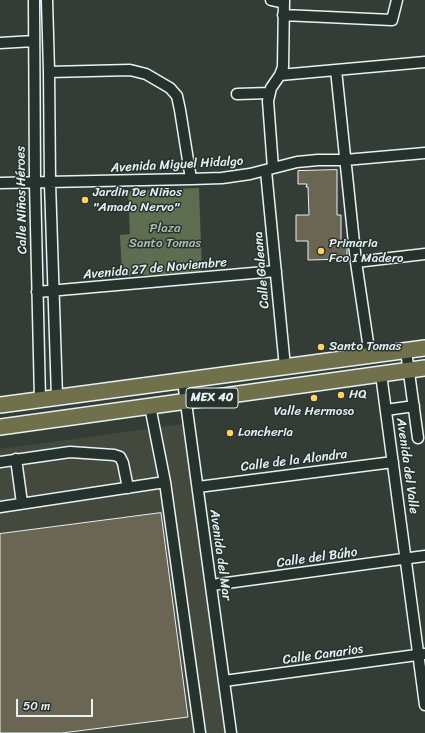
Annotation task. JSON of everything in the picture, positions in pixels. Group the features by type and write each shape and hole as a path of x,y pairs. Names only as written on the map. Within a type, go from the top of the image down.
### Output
{"highway":[{"name":"MEX 40","path":"0,405 425,348"},
{"name":"MEX 40","path":"0,427 425,368"}],"street":[{"name":"Calle Niños Héroes","path":"34,0 35,183 40,400"},
{"path":"47,0 50,72 50,183 57,397"},
{"path":"237,94 269,93 280,76 283,67 284,1 271,0"},
{"path":"284,15 392,20 397,0"},
{"path":"0,43 34,41"},
{"path":"280,76 425,62"},
{"path":"50,72 130,70 146,74 170,88 177,96 191,179"},
{"path":"336,70 356,262 370,356"},
{"name":"Calle Galeana","path":"269,93 268,110 270,169 276,271 285,367"},
{"name":"Avenida Miguel Hidalgo","path":"0,183 222,178 250,174 297,162 425,154"},
{"path":"356,262 425,254"},
{"name":"Avenida 27 de Noviembre","path":"37,292 276,271"},
{"path":"406,351 418,438"},
{"name":"Avenida del Valle","path":"381,374 406,559 422,654 425,705"},
{"name":"Avenida del Mar","path":"183,380 231,733"},
{"path":"150,406 165,482 200,733"},
{"path":"386,410 414,406"},
{"path":"0,462 70,452 114,455 120,457 123,463 128,488"},
{"path":"16,459 22,503"},
{"name":"Calle de la Alondra","path":"198,487 393,462"},
{"path":"0,507 165,482"},
{"name":"Calle del Búho","path":"212,585 425,556"},
{"name":"Calle Canarios","path":"224,681 422,654"}],"shaded area":[{"path":"183,424 225,733 0,733 0,449"}],"green space":[{"name":"Plaza Santo Tomas","path":"199,188 202,272 122,276 120,235 130,234 128,191"}],"building":[{"path":"337,170 337,215 341,215 341,243 347,243 347,259 308,260 308,241 296,241 296,215 309,215 308,187 306,187 307,184 298,184 298,171"},
{"path":"161,513 188,717 62,733 0,733 0,534"}],"place":[{"name":"Jardin De Niños \"Amado Nervo\"","path":"85,200"},
{"name":"Primaria Fco I Madero","path":"321,251"},
{"name":"Santo Tomas","path":"321,347"},
{"name":"HQ","path":"341,395"},
{"name":"Valle Hermoso","path":"314,398"},
{"name":"Loncheria","path":"230,433"}]}
